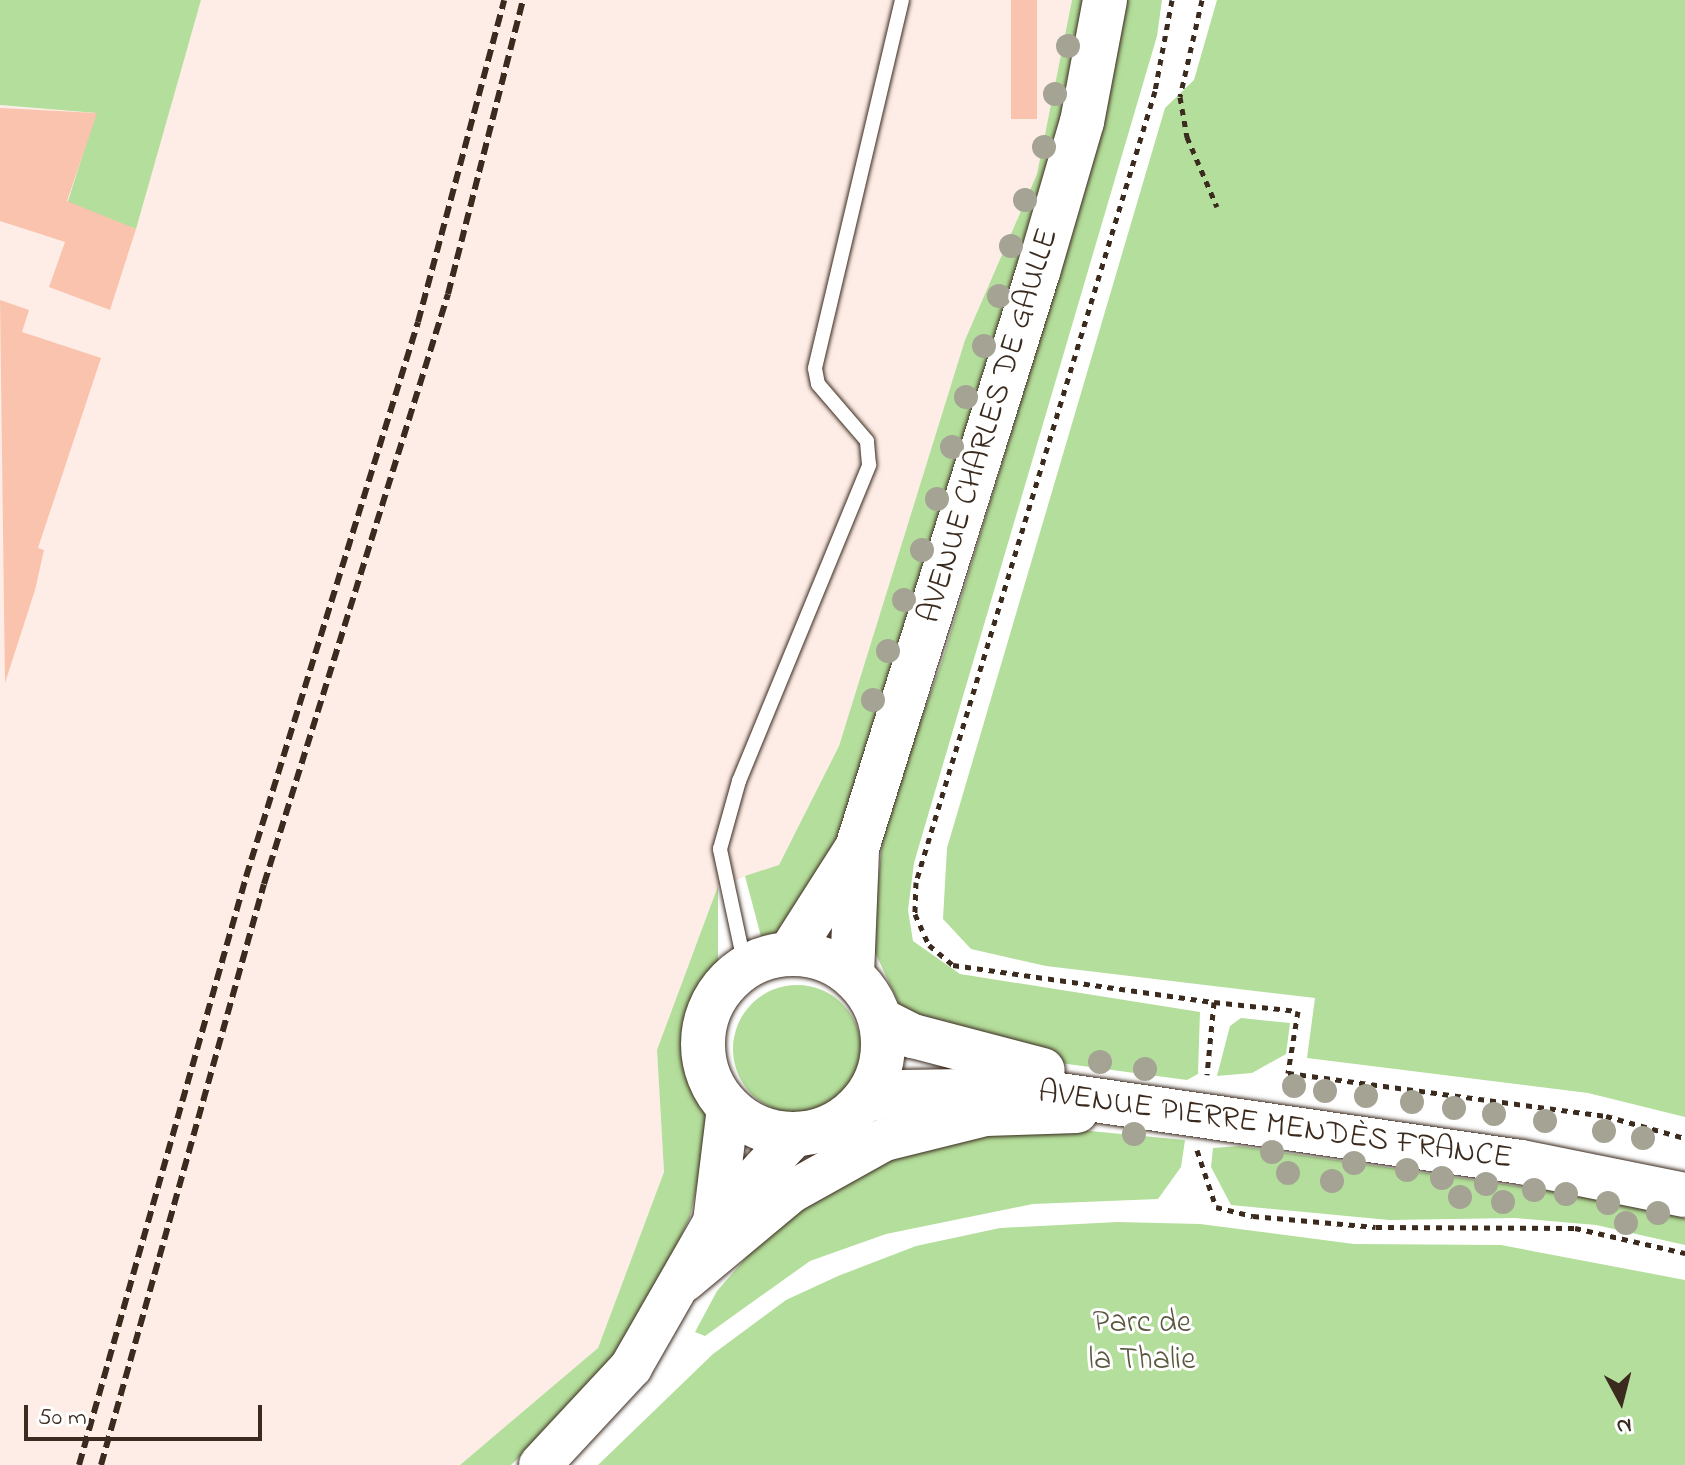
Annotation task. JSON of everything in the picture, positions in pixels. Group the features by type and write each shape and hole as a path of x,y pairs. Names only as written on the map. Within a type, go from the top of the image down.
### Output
{"main road":[{"name":"AVENUE CHARLES DE GAULLE","path":"790,953 857,848 1047,242 1082,122 1105,0"},
{"name":"AVENUE CHARLES DE GAULLE","path":"852,975 857,848"},
{"path":"728,1108 712,1086 703,1033 725,984 745,966 790,953 852,975 881,1020"},
{"name":"AVENUE PIERRE MENDÈS FRANCE","path":"863,1101 882,1063 881,1020 1007,1064 1453,1127 1685,1170"},
{"name":"AVENUE PIERRE MENDÈS FRANCE","path":"714,1222 728,1108 759,1128 796,1134 821,1130 863,1101 902,1092 1026,1090 1247,1121 1685,1195"},
{"path":"684,1281 791,1192 844,1158 933,1124 1044,1110 1247,1121"},
{"name":"AVENUE PIERRE MENDÈS FRANCE","path":"540,1465 631,1367 684,1281 714,1222 796,1134"}],"lane":[{"path":"745,966 722,858 725,821 869,465 867,441 818,384 815,368 902,0"}],"path":[{"path":"1172,0 1146,121 916,882 915,914 929,945 953,965 1298,1011 1288,1073 1606,1116 1685,1138"},
{"path":"1202,0 1180,97 1187,137 1217,207"},
{"path":"1207,1075 1214,1002"},
{"path":"1196,1162 1216,1207 1253,1216 1376,1227 1575,1228 1685,1253"}],"shaded area":[{"path":"201,0 1072,0 1037,174 965,340 839,746 779,865 718,886 657,1050 664,1172 598,1348 460,1465 0,1465 0,105 97,113 67,203 135,229"}],"green space":[{"path":"0,0 201,0 136,229 67,204 96,113 0,105"},
{"path":"1072,0 1091,0 1060,133 837,852 783,933 763,944 745,876 779,865 839,746 965,340 1037,174"},
{"path":"1127,0 1162,0 1157,36 914,863 908,910 913,941 960,974 1200,1012 1198,1074 1187,1080 1030,1059 902,1010 872,946 884,823 942,661 1091,169"},
{"path":"1217,0 1685,0 1685,1117 1588,1093 1307,1058 1315,998 1046,966 971,949 943,919 947,848 1165,108 1194,80"},
{"path":"718,886 718,974 685,1043 709,1130 690,1217 642,1321 578,1401 511,1465 460,1465 598,1348 664,1172 657,1050"},
{"path":"797,985 821,990 842,1004 856,1025 861,1049 856,1073 842,1094 821,1108 797,1113 773,1108 752,1094 738,1073 733,1049 738,1025 752,1004 773,990"},
{"path":"1241,1018 1290,1023 1286,1054 1252,1073 1217,1076 1230,1026"},
{"path":"1027,1125 1185,1140 1181,1167 1158,1199 1033,1204 886,1234 810,1261 705,1336 695,1332 717,1291 784,1214 900,1146"},
{"path":"1239,1146 1622,1201 1685,1218 1685,1245 1596,1225 1515,1218 1389,1220 1231,1205 1211,1167 1213,1148"},
{"name":"Parc de la Thalie","path":"1117,1222 1200,1224 1354,1244 1501,1245 1685,1280 1685,1465 598,1465 713,1354 786,1300 916,1246 1000,1228"}],"building":[{"path":"1011,0 1037,0 1037,119 1011,119"},
{"path":"0,108 97,113 67,201 136,229 110,310 49,287 65,242 0,221"},
{"path":"0,300 29,310 22,332 101,358 38,548 44,550 35,590 5,683"}],"railway":[{"path":"79,1465 246,877 418,322 504,0"},
{"path":"101,1465 264,884 448,294 523,0"}]}
